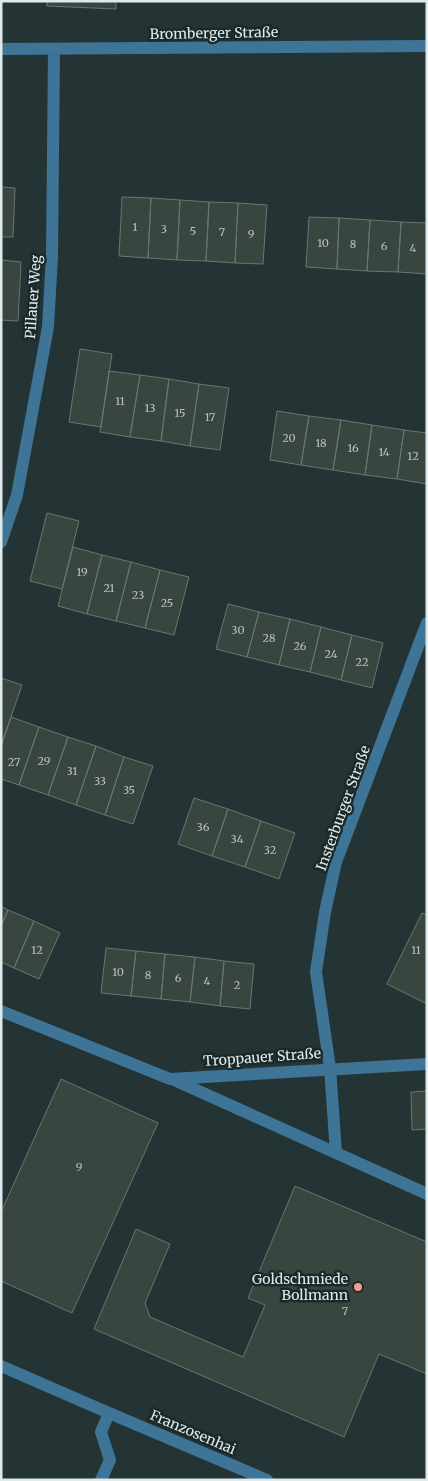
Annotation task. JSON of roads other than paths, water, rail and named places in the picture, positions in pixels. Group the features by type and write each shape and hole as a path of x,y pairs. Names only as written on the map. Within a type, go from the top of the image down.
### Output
{"street":[{"name":"Bromberger Straße","path":"1,49 427,46"},
{"name":"Pillauer Weg","path":"1,542 17,495 48,327 52,256 54,50"},
{"name":"Insterburger Straße","path":"330,1068 316,972 336,862 427,623"},
{"name":"Troppauer Straße","path":"1,1011 170,1079 427,1194"},
{"path":"330,1068 427,1064"},
{"name":"Troppauer Straße","path":"170,1079 330,1068 336,1153"},
{"name":"Franzosenhai","path":"1,1366 266,1480"},
{"path":"101,1480 110,1460 101,1432 109,1413"}],"place":[{"name":"Goldschmiede Bollmann","path":"358,1287"}]}
